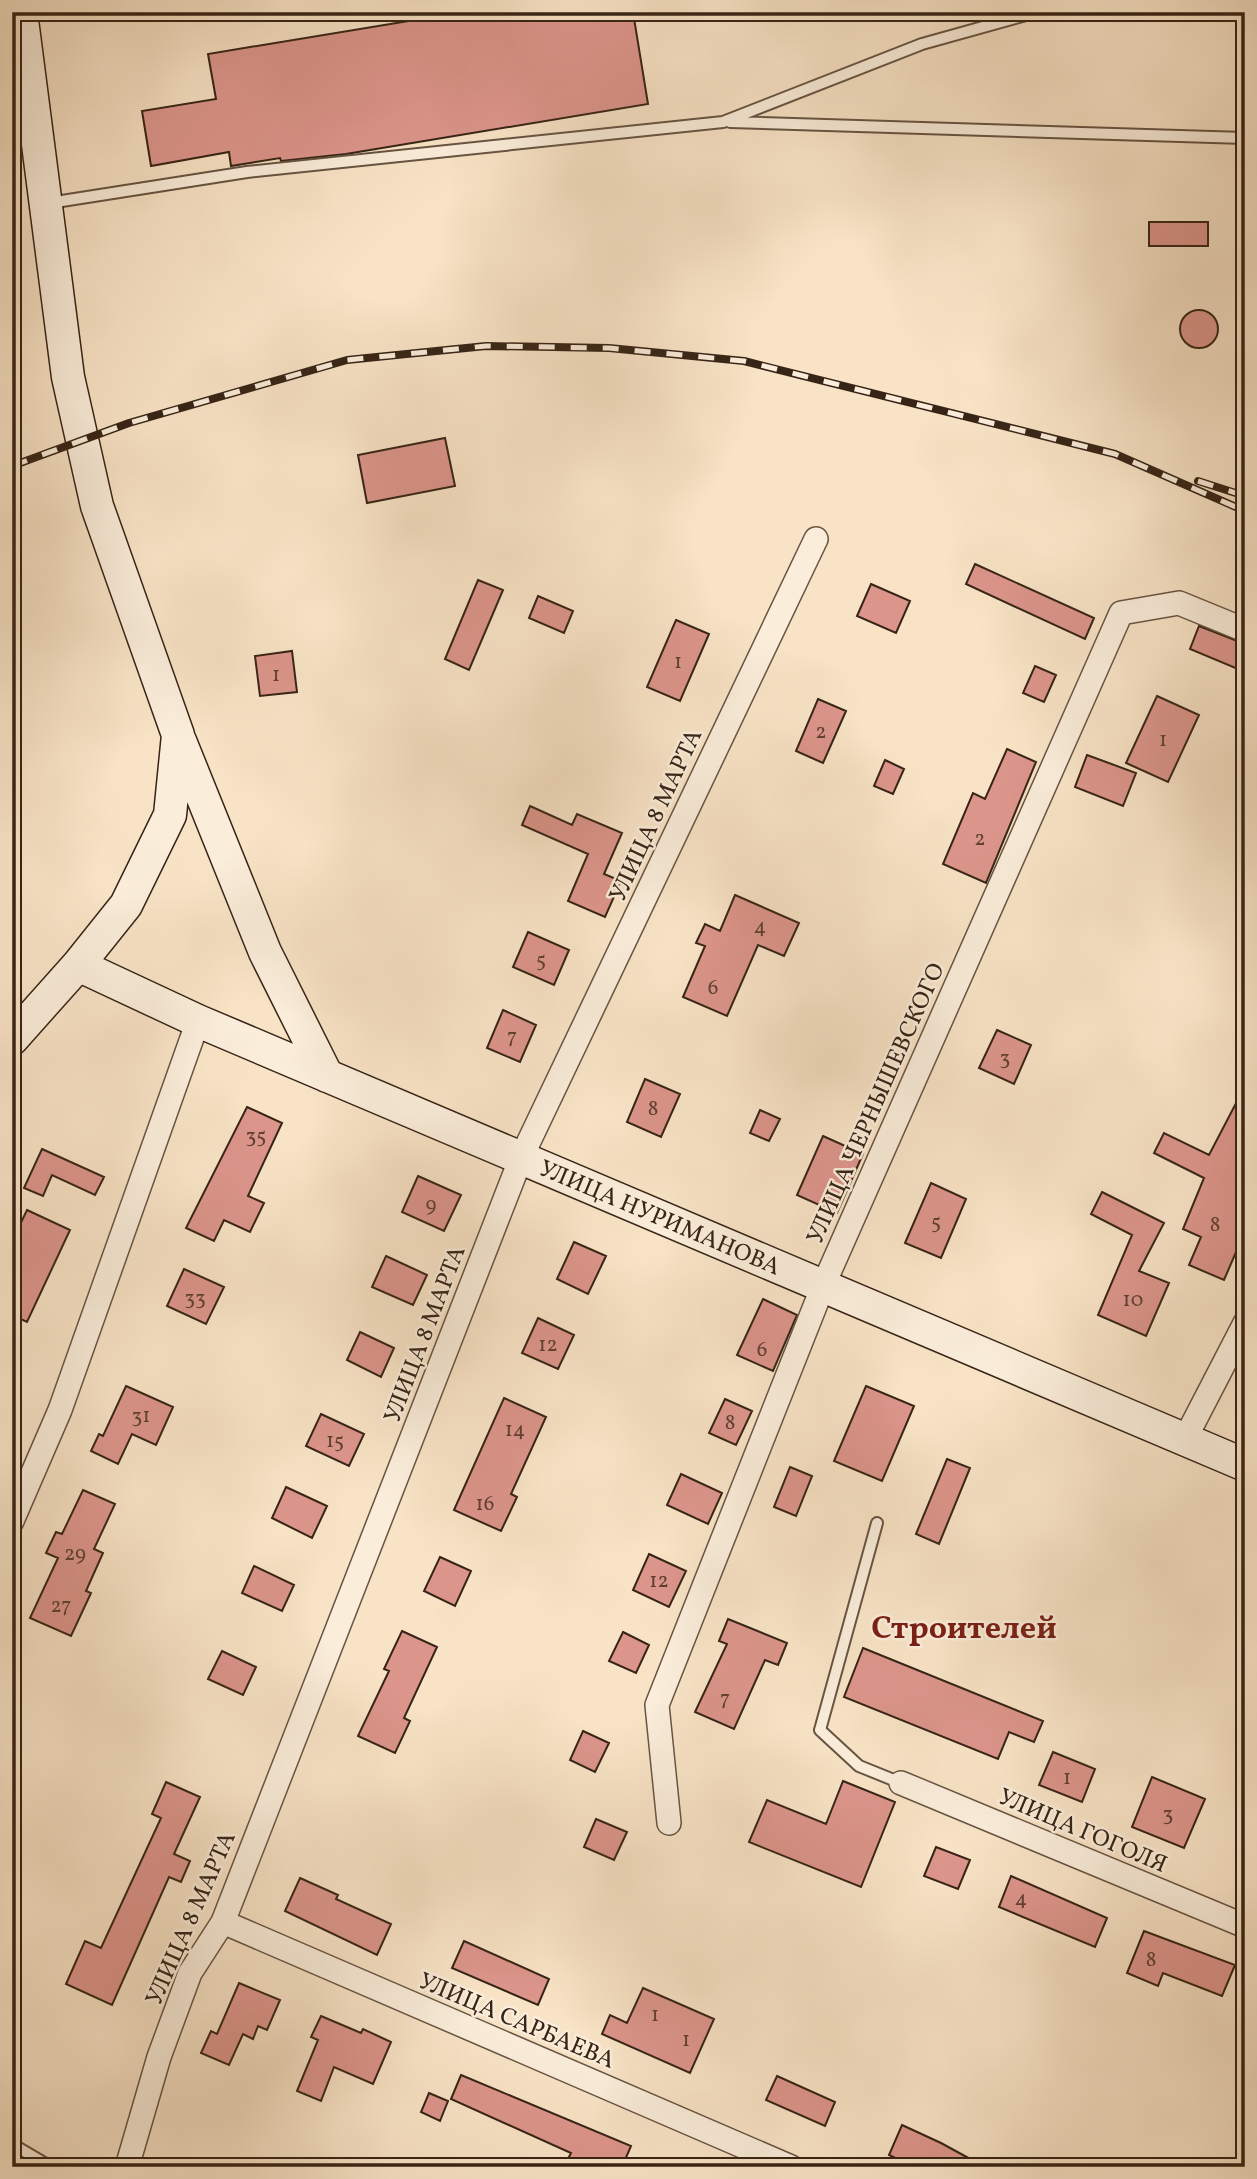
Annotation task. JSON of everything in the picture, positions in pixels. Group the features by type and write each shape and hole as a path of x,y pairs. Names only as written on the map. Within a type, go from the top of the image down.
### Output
{"main road":[{"path":"20,12 23,103 47,204 68,377 97,506 178,736 265,952 327,1076"},
{"path":"12,1039 78,965 126,905 170,815 178,736"},
{"name":"УЛИЦА НУРИМАНОВА","path":"78,965 198,1021 1245,1465"}],"street":[{"name":"УЛИЦА 8 МАРТА","path":"127,2167 159,2057 190,1973 223,1922 521,1158 816,539"},
{"name":"УЛИЦА ЧЕРНЫШЕВСКОГО","path":"669,1823 657,1705 823,1286 1121,613 1179,603 1245,630"},
{"path":"12,1521 60,1410 198,1021"},
{"path":"1185,1440 1245,1323"},
{"name":"УЛИЦА ГОГОЛЯ","path":"901,1783 1245,1926"},
{"name":"УЛИЦА САРБАЕВА","path":"223,1922 791,2167"}],"lane":[{"path":"723,122 922,44 1037,12"},
{"path":"47,204 247,172 723,122 1245,138"},
{"path":"877,1523 820,1730 859,1766 901,1783"},
{"path":"12,2144 51,2167"}],"building":[{"path":"463,12 633,12 648,104 346,154 281,161 280,158 231,166 229,152 151,166 142,111 216,99 208,54"},
{"path":"1149,222 1208,222 1208,246 1149,246"},
{"path":"1199,310 1212,316 1218,329 1212,342 1199,348 1186,342 1180,329 1186,316"},
{"path":"445,438 455,486 367,503 358,455"},
{"path":"975,564 1094,618 1085,639 966,584"},
{"path":"478,580 503,590 469,670 445,659"},
{"path":"871,584 910,601 896,633 857,616"},
{"path":"538,596 573,611 564,633 529,618"},
{"path":"676,620 709,634 680,701 647,687"},
{"path":"1199,626 1245,644 1245,672 1190,649"},
{"path":"292,651 297,692 260,696 255,656"},
{"path":"1035,666 1056,675 1044,702 1023,693"},
{"path":"1157,696 1199,715 1168,782 1126,763"},
{"path":"818,699 846,711 823,763 796,751"},
{"path":"1007,749 1036,762 986,883 943,864 973,793 985,799"},
{"path":"1087,755 1136,773 1123,806 1075,787"},
{"path":"885,760 904,769 893,794 874,786"},
{"path":"530,806 572,825 577,814 622,833 604,874 621,881 605,917 568,901 588,854 522,825"},
{"path":"735,895 799,923 784,956 758,945 727,1016 683,997 705,946 696,943 705,924 720,931"},
{"path":"528,932 569,950 554,985 513,967"},
{"path":"503,1010 536,1025 520,1062 487,1048"},
{"path":"997,1030 1031,1045 1014,1084 979,1068"},
{"path":"645,1079 680,1094 661,1137 627,1122"},
{"path":"1245,1086 1245,1241 1239,1253 1236,1252 1224,1280 1189,1265 1201,1237 1183,1229 1204,1178 1154,1153 1164,1133 1209,1155"},
{"path":"247,1107 282,1123 248,1196 264,1203 250,1232 224,1220 214,1241 186,1228"},
{"path":"760,1110 780,1119 769,1141 750,1133"},
{"path":"823,1136 863,1154 837,1213 797,1195"},
{"path":"42,1149 104,1177 95,1195 52,1175 43,1196 24,1188"},
{"path":"418,1176 461,1195 444,1231 402,1212"},
{"path":"931,1183 966,1199 941,1258 905,1243"},
{"path":"1102,1192 1164,1223 1139,1271 1169,1283 1146,1336 1098,1315 1132,1235 1091,1214"},
{"path":"27,1210 70,1230 27,1322 12,1315 12,1241"},
{"path":"574,1242 606,1256 588,1294 557,1279"},
{"path":"386,1256 427,1275 413,1305 372,1287"},
{"path":"184,1269 224,1287 206,1324 167,1306"},
{"path":"763,1299 797,1315 773,1371 737,1355"},
{"path":"538,1318 574,1335 558,1369 522,1353"},
{"path":"360,1332 394,1348 381,1377 347,1360"},
{"path":"126,1386 173,1407 156,1445 132,1434 118,1464 91,1451 99,1434 103,1436"},
{"path":"866,1386 914,1406 882,1481 834,1461"},
{"path":"504,1398 546,1417 511,1494 517,1497 501,1531 454,1510"},
{"path":"725,1399 752,1411 736,1445 709,1433"},
{"path":"321,1414 364,1434 349,1466 306,1446"},
{"path":"947,1459 970,1468 939,1544 916,1534"},
{"path":"790,1467 812,1476 796,1516 774,1507"},
{"path":"681,1474 722,1493 708,1524 667,1505"},
{"path":"286,1487 327,1506 312,1538 272,1518"},
{"path":"83,1490 115,1504 94,1549 103,1553 86,1591 91,1593 71,1636 30,1618 58,1558 46,1553 56,1532 62,1534"},
{"path":"649,1554 686,1571 669,1607 633,1590"},
{"path":"440,1557 471,1571 455,1606 424,1591"},
{"path":"254,1566 294,1585 282,1611 242,1593"},
{"path":"728,1619 787,1643 778,1665 765,1660 734,1729 695,1712 727,1644 719,1641"},
{"path":"402,1631 437,1647 404,1718 410,1721 395,1753 358,1736 389,1671 384,1669"},
{"path":"623,1632 649,1645 636,1673 609,1661"},
{"path":"863,1648 1043,1721 1034,1742 1009,1732 998,1759 844,1697"},
{"path":"222,1651 256,1667 243,1695 208,1679"},
{"path":"583,1731 609,1743 595,1772 570,1760"},
{"path":"1053,1752 1095,1769 1082,1802 1039,1785"},
{"path":"1152,1777 1205,1799 1184,1848 1132,1827"},
{"path":"843,1781 895,1802 861,1887 749,1842 767,1800 826,1824"},
{"path":"166,1782 200,1797 174,1854 190,1861 181,1882 169,1877 112,2005 66,1984 85,1941 101,1948 161,1818 152,1814"},
{"path":"596,1819 627,1832 614,1860 584,1847"},
{"path":"936,1847 970,1860 958,1889 924,1876"},
{"path":"1011,1876 1107,1918 1095,1947 999,1907"},
{"path":"300,1878 338,1895 336,1899 391,1924 377,1955 285,1911"},
{"path":"1144,1931 1235,1965 1222,1996 1163,1973 1158,1986 1127,1973"},
{"path":"464,1941 549,1979 538,2005 452,1968"},
{"path":"239,1983 280,2000 267,2030 258,2026 253,2039 243,2034 229,2065 201,2053 211,2031 217,2034"},
{"path":"643,1988 714,2019 690,2073 602,2034 610,2015 627,2023"},
{"path":"321,2016 361,2033 363,2029 391,2042 373,2084 334,2067 321,2101 297,2091 318,2040 311,2037"},
{"path":"461,2075 631,2146 622,2167 564,2167 571,2153 451,2099"},
{"path":"777,2076 835,2102 825,2126 766,2100"},
{"path":"429,2093 448,2101 440,2121 421,2112"},
{"path":"902,2125 985,2167 914,2167 889,2155"}],"railway":[{"path":"12,466 129,423 347,360 486,346 609,348 744,361 1115,454 1245,511"},
{"path":"1198,481 1245,496"}],"district":[{"name":"Строителей","path":"964,1627"}]}
